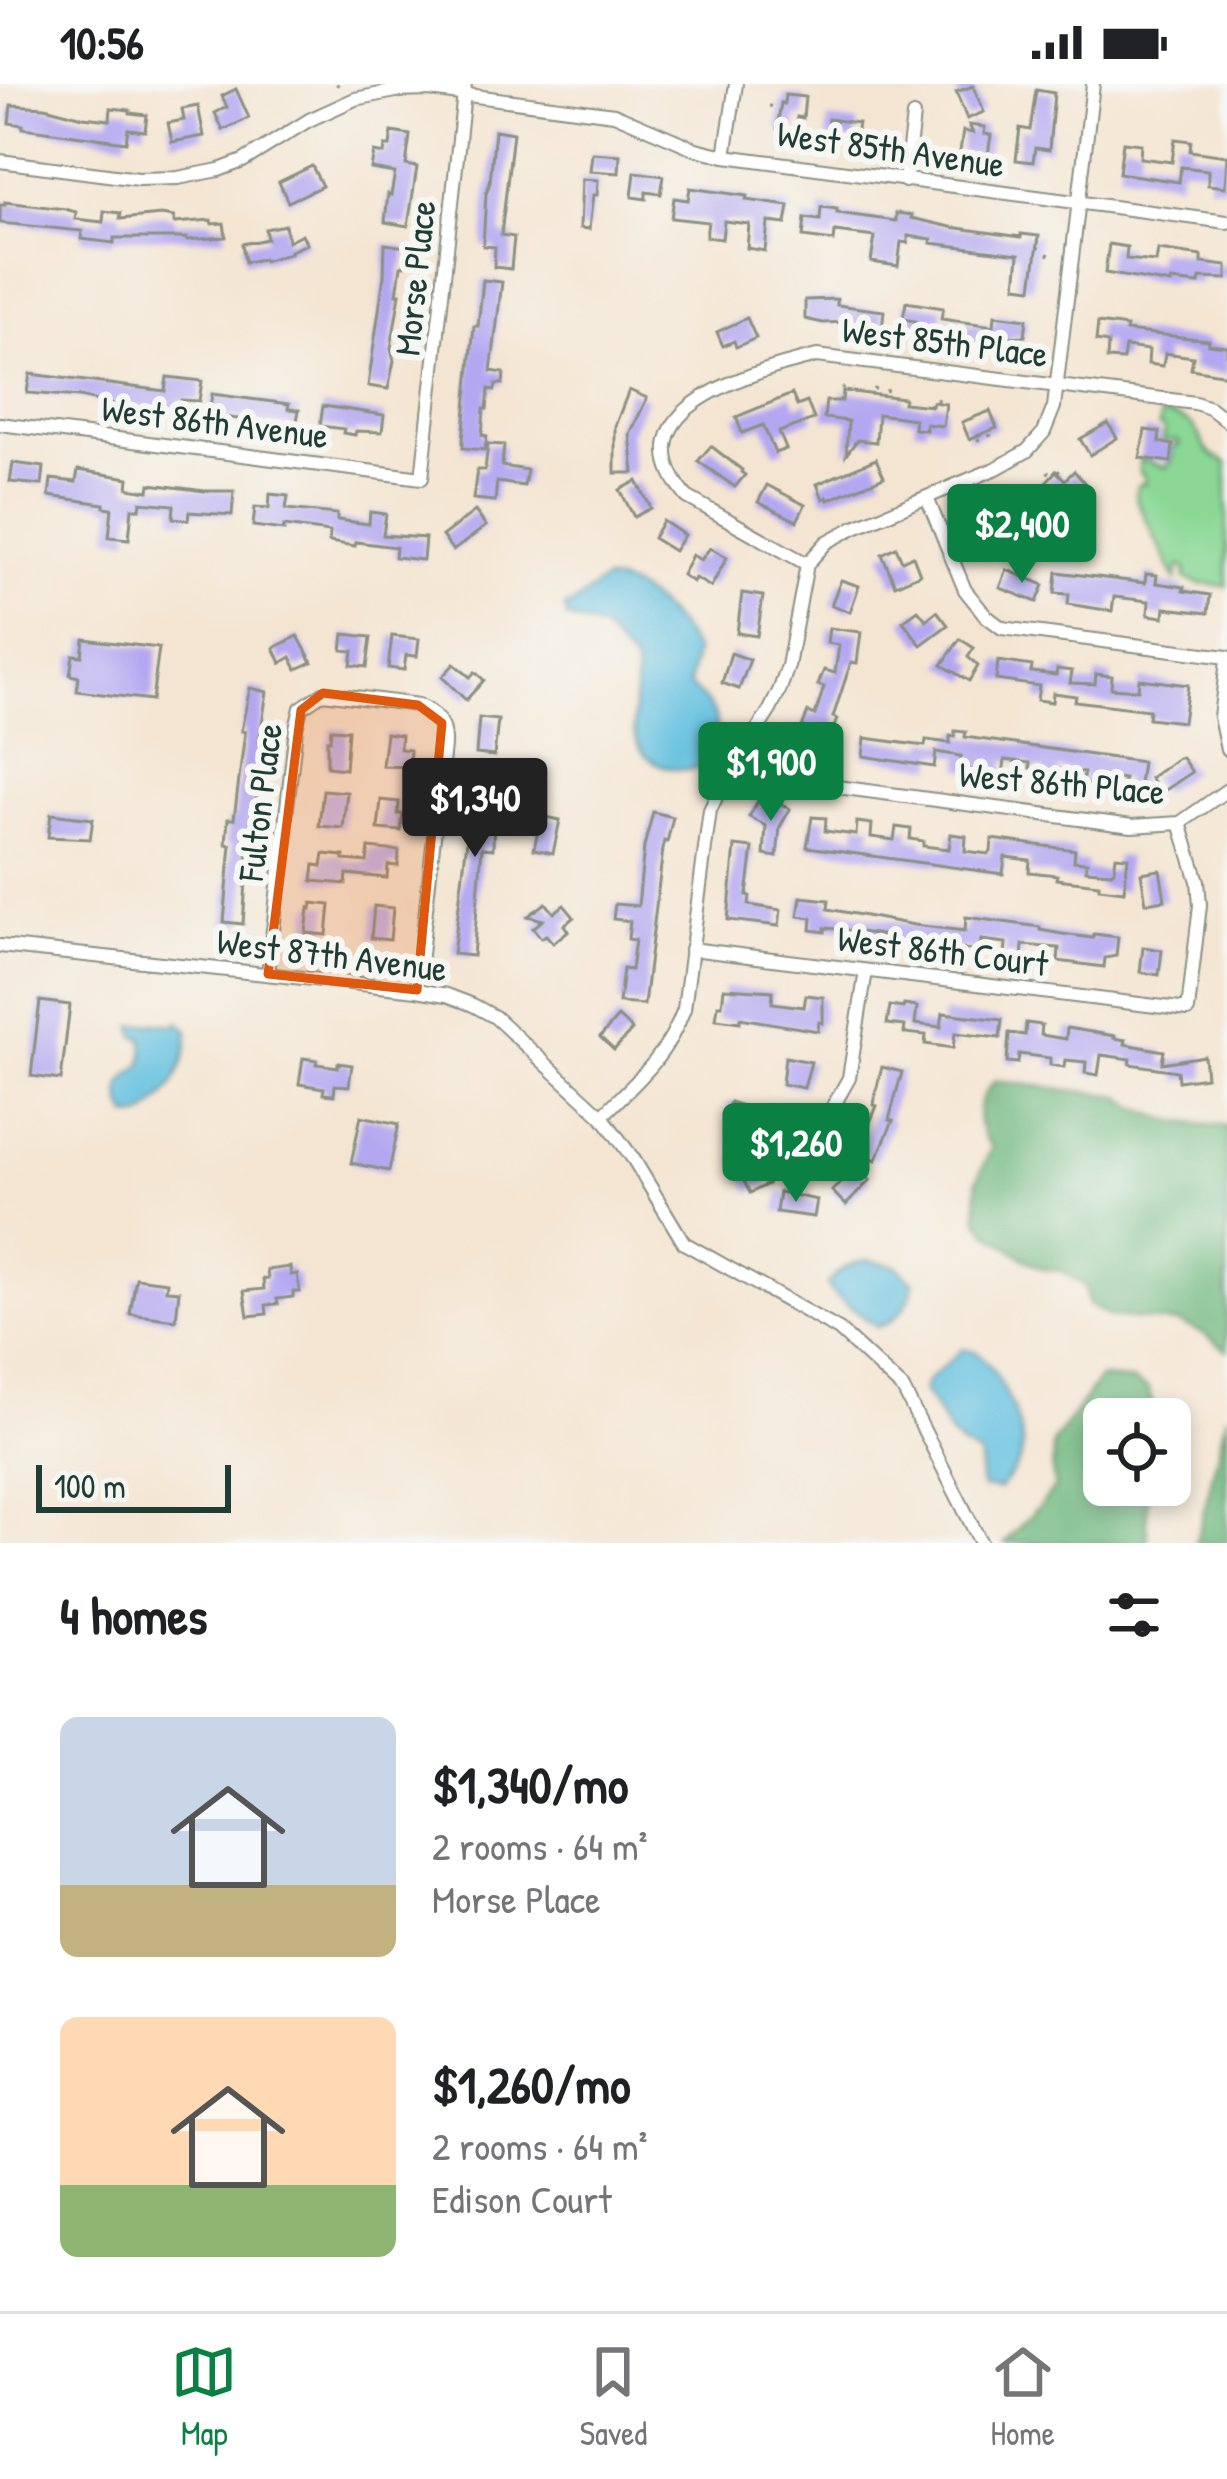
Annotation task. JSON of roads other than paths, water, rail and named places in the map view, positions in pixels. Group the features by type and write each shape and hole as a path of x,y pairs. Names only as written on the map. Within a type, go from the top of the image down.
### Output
{"street":[{"path":"725,156 736,84"},
{"path":"602,1116 658,1060 675,1034 684,1009 710,810 770,710 788,666 807,564 827,542 1027,451 1044,431 1054,407 1093,84"},
{"name":"West 85th Avenue","path":"0,161 138,179 178,178 243,161 309,120 356,99 396,91 465,89 614,114 725,156 1227,222"},
{"name":"Morse Place","path":"422,478 465,89"},
{"path":"905,181 913,116"},
{"name":"West 85th Place","path":"807,564 687,496 671,475 667,461 671,428 695,400 778,366 818,356 1196,403 1227,421"},
{"name":"West 86th Avenue","path":"0,424 422,478"},
{"path":"927,498 965,590 1003,628 1222,658 1220,717 1227,749"},
{"name":"Fulton Place","path":"268,974 296,728 302,708 323,693 418,705 442,723 444,746 416,990"},
{"name":"West 86th Place","path":"747,747 798,779 825,786 1132,826 1180,824 1227,790"},
{"name":"West 86th Court","path":"691,949 1188,1010 1200,905 1198,881 1180,824"},
{"name":"West 87th Avenue","path":"0,946 416,990 447,995 495,1017 602,1116 684,1243 839,1330 903,1389 981,1543"},
{"path":"812,1144 849,1078 866,971"}],"water":[{"path":"604,581 645,595 695,651 689,685 709,706 716,723 711,748 698,768 669,768 647,756 635,733 635,665 602,629 567,618 565,607"},
{"path":"179,1022 188,1031 175,1080 141,1117 128,1116 121,1088 141,1066 144,1055 143,1038 135,1036 133,1026"},
{"path":"869,1260 897,1266 914,1283 902,1310 877,1327 827,1285 845,1268"},
{"path":"963,1349 978,1354 996,1375 1020,1432 1020,1460 999,1489 983,1488 980,1456 951,1435 923,1390"}]}
